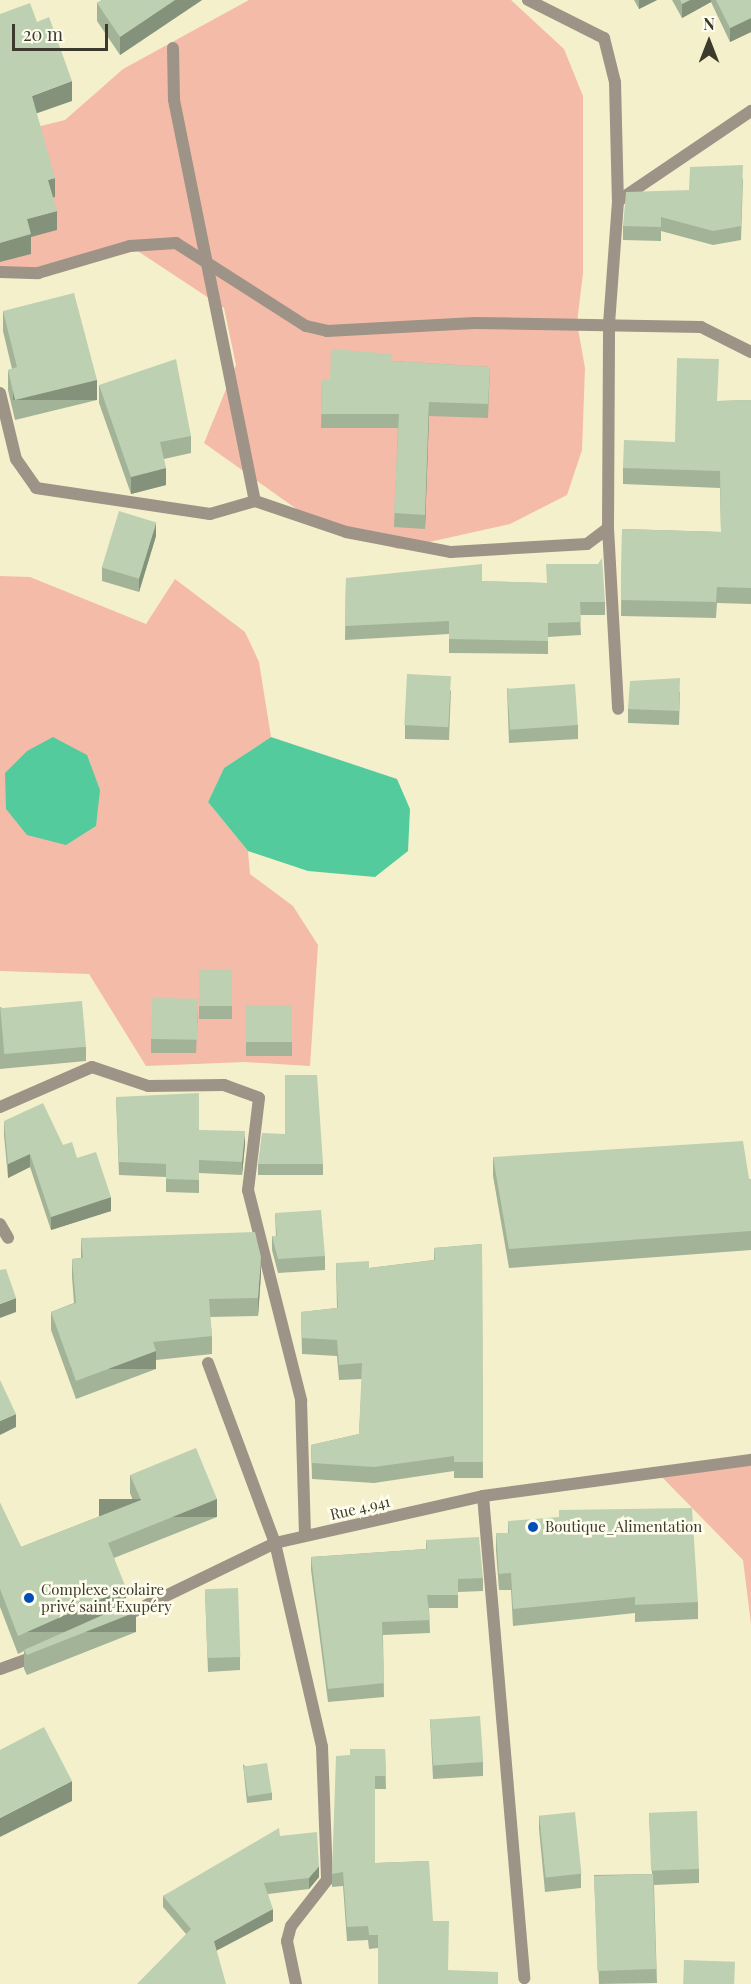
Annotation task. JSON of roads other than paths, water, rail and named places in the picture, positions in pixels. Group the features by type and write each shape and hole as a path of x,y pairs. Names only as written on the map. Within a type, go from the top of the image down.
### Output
{"street":[{"path":"528,0 604,38 615,82 618,201 609,324 608,528 618,709"},
{"path":"172,48 174,100 203,255 255,501"},
{"path":"618,201 751,111"},
{"path":"0,272 38,273 130,246 176,243 203,255 306,326 327,331 609,324 701,327 751,352"},
{"path":"0,393 16,459 24,477 36,488 210,514 255,501 346,532 451,552 587,544 608,528"},
{"path":"0,1107 92,1067 148,1086 224,1085 259,1098 248,1190 301,1400 305,1536"},
{"path":"0,1224 8,1238"},
{"path":"208,1363 275,1543 322,1747 327,1847 325,1886 291,1926 287,1941 296,1984"},
{"name":"Rue 4.941","path":"105,1625 275,1543 483,1496 751,1460"},
{"path":"483,1496 524,1978"},
{"path":"0,1669 51,1651"}],"place":[{"name":"Boutique_Alimentation","path":"533,1527"},
{"name":"Complexe scolaire privé saint Exupéry","path":"29,1598"}]}
